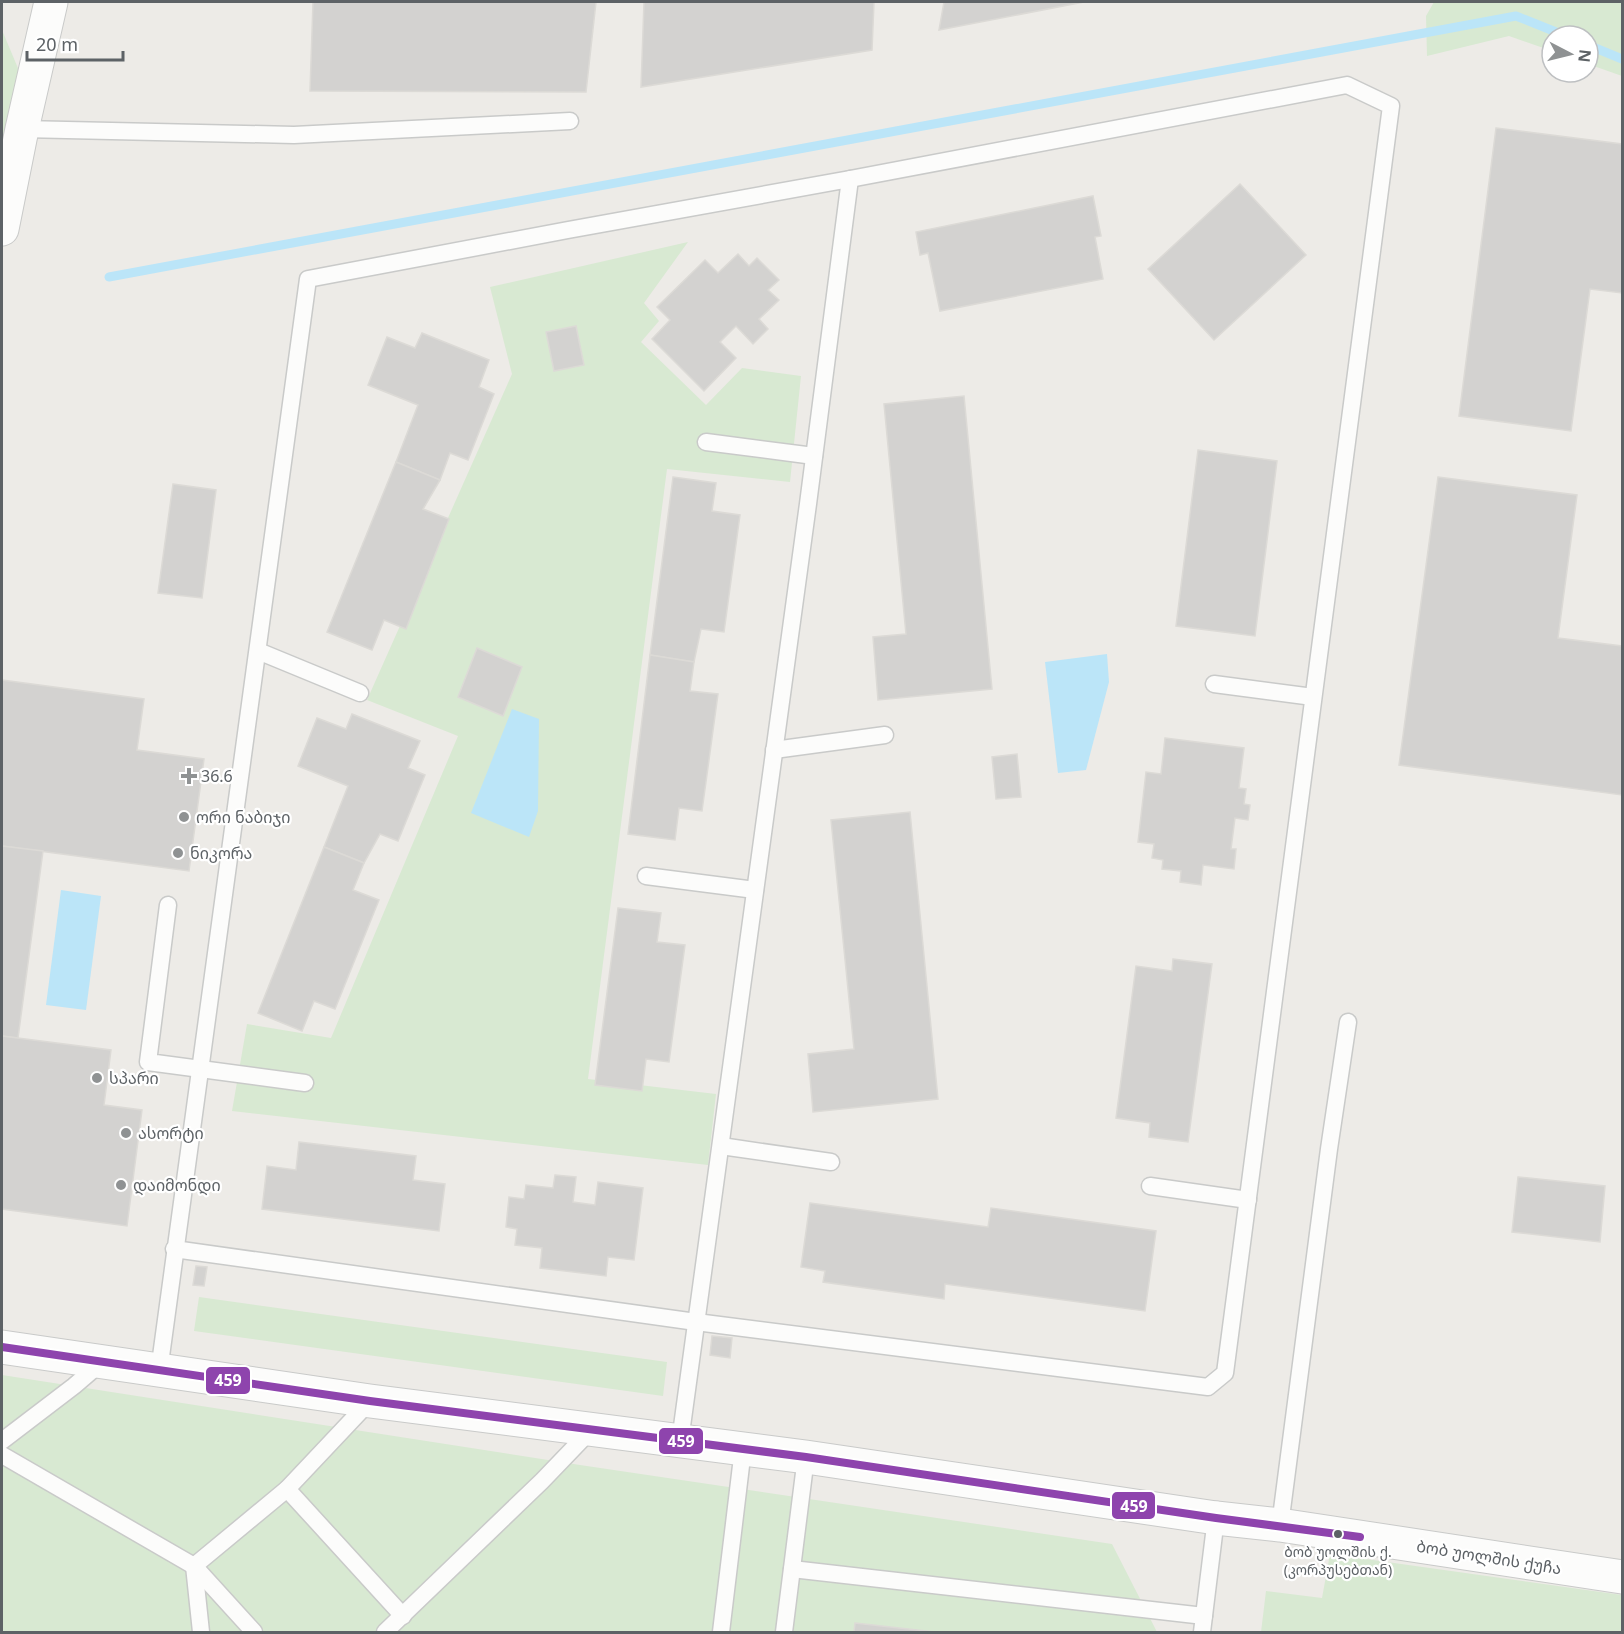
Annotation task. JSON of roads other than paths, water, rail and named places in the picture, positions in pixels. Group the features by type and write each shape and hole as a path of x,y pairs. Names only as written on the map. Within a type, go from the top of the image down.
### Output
{"street":[{"path":"2,230 51,2"},
{"name":"ბობ უოლშის ქუჩა","path":"2,1347 370,1401 806,1457 1623,1577"}],"lane":[{"path":"159,1371 174,1249 308,279 1347,85 1391,106 1225,1373 1208,1387 696,1322 174,1249"},
{"path":"22,129 294,135 570,121"},
{"path":"680,1441 850,179"},
{"path":"706,442 814,456"},
{"path":"258,651 360,693"},
{"path":"1214,684 1313,698"},
{"path":"774,750 885,735"},
{"path":"646,876 755,890"},
{"path":"168,905 148,1062 305,1083"},
{"path":"1280,1525 1327,1160 1348,1022"},
{"path":"721,1146 831,1162"},
{"path":"1150,1186 1248,1200"},
{"path":"2,1441 74,1386 102,1361"},
{"path":"194,1566 287,1489 370,1401"},
{"path":"385,1632 542,1481 591,1430"},
{"path":"721,1632 743,1449"},
{"path":"2,1455 194,1566 254,1632"},
{"path":"784,1632 806,1457"},
{"path":"287,1489 403,1616"},
{"path":"792,1569 1203,1624 1216,1518"},
{"path":"194,1566 201,1632"}],"water":[{"path":"1107,654 1109,682 1086,770 1058,773 1045,662"},
{"path":"512,709 539,719 538,811 529,837 471,813"},
{"path":"61,890 101,896 86,1010 46,1005"}],"waterway":[{"path":"109,277 1516,16 1540,26"},
{"path":"1600,50 1622,59"}],"place":[{"name":"36.6","path":"189,776"},
{"name":"ორი ნაბიჯი","path":"184,817"},
{"name":"ნიკორა","path":"178,853"},
{"name":"სპარი","path":"97,1078"},
{"name":"ასორტი","path":"126,1133"},
{"name":"დაიმონდი","path":"121,1185"},
{"name":"ბობ უოლშის ქ. (კორპუსებთან)","path":"1338,1534"}]}
